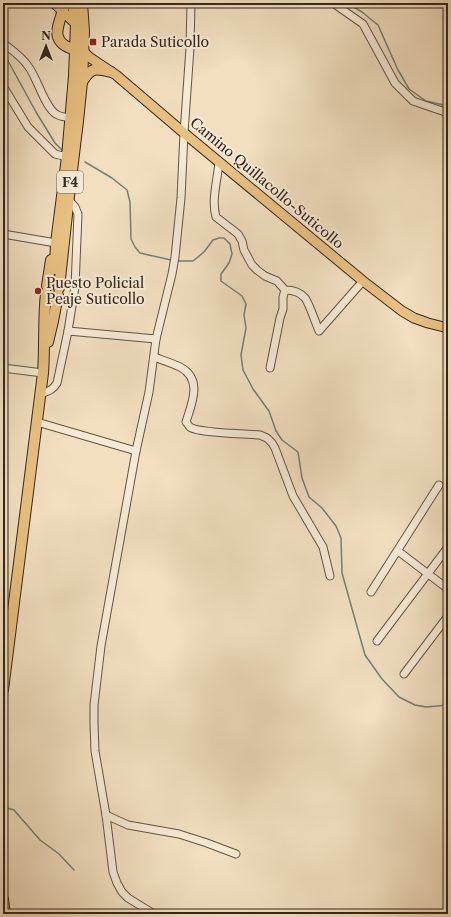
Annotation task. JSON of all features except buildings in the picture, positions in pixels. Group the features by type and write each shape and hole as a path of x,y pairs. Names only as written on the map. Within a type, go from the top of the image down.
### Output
{"highway":[{"name":"F4","path":"44,358 53,321 52,290 68,200 78,121 77,85 79,50 73,3"},
{"name":"F4","path":"79,50 84,31 82,3"},
{"path":"64,7 56,32 58,38 64,45 77,85"},
{"path":"64,45 79,50"},
{"path":"77,85 90,71 101,70 111,72"},
{"name":"F4","path":"3,690 43,373 45,342 71,118 77,85"},
{"path":"3,899 5,914"}],"main road":[{"path":"53,3 64,7 76,24 84,31"},
{"path":"53,3 58,22"},
{"name":"Camino Quillacollo-Suticollo","path":"79,50 111,72 363,281 414,318 448,328"}],"street":[{"path":"154,914 128,898 122,892 112,872 106,815 95,751 94,705 101,646 136,451 149,392 156,339 175,257 182,198 191,3"},
{"path":"333,3 363,24 395,83 414,101 448,113"},
{"path":"3,43 16,53 28,66 54,114 71,118"},
{"path":"3,86 28,126 54,154 67,157"},
{"path":"219,161 214,198 216,217 238,234 252,265 265,276 277,281 284,290 283,309 270,368"},
{"path":"40,394 53,389 57,383 68,331 75,287 78,214 75,207 68,200"},
{"path":"3,234 56,243"},
{"path":"284,290 292,290 306,299 319,331 363,281"},
{"path":"68,331 156,339"},
{"path":"154,357 181,367 192,378 194,391 186,422 190,427 207,432 260,435 267,438 272,443 279,456 293,496 323,547 330,576"},
{"path":"3,368 43,373"},
{"path":"37,422 136,451"},
{"path":"371,592 439,485"},
{"path":"377,641 448,547"},
{"path":"398,551 448,589"},
{"path":"404,674 448,616"},
{"path":"106,815 128,825 179,834 236,854"}],"waterway":[{"path":"347,3 362,12 378,25 398,70 409,89 426,101 448,106"},
{"path":"3,56 7,59 55,143 62,150"},
{"path":"85,162 112,178 127,190 130,202 131,239 140,253 171,260"},
{"path":"177,261 193,261 204,252 213,240 219,238 224,238 230,244 232,254 229,263 221,274 221,281 242,296 246,304 244,315 246,328 241,355 243,370 253,389 269,411 276,431 282,440 298,452 302,478 309,497 322,508 336,526 341,538 342,573 365,655 382,679 399,697 415,705 426,707 448,705"},
{"path":"3,807 14,810 40,840 59,854 74,870"}],"tunnel":[{"path":"52,294 53,287"}],"place":[{"name":"Parada Suticollo","path":"93,42"},
{"name":"Puesto Policial Peaje Suticollo","path":"38,291"}]}
